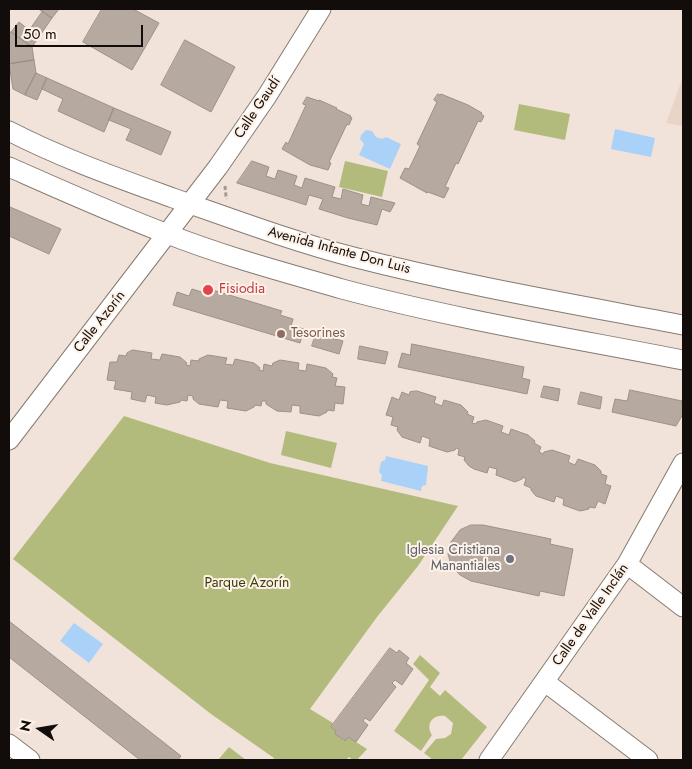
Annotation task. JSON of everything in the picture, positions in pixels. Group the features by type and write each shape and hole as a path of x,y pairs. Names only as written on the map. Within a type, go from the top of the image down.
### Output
{"street":[{"name":"Calle Gaudí","path":"189,204 218,168 267,96 321,9"},
{"name":"Avenida Infante Don Luis","path":"9,131 106,174 250,227 354,257 503,290 683,325"},
{"path":"9,167 85,201 167,234 344,289 497,324 683,360"},
{"name":"Calle Azorín","path":"9,440 189,204"},
{"name":"Calle de Valle Inclán","path":"489,760 627,564 683,462"},
{"path":"627,564 683,607"},
{"path":"545,682 648,760"},
{"path":"9,744 30,760"}],"shaded area":[{"path":"683,77 683,126 666,123"}],"green space":[{"path":"519,104 570,114 565,140 514,130"},
{"path":"345,161 388,171 382,197 339,187"},
{"name":"Parque Azorín","path":"124,416 270,463 458,506 418,566 377,617 310,709 333,723 331,727 336,731 335,734 344,741 348,737 367,749 357,760 349,757 346,760 273,760 274,758 211,714 13,559"},
{"path":"286,431 337,443 331,468 281,455"},
{"path":"420,655 440,673 430,687 440,696 445,690 487,727 461,760 433,760 424,753 436,739 445,738 451,734 453,723 445,716 434,718 431,721 429,727 432,735 421,751 394,731 429,680 413,664"},
{"path":"229,747 246,760 218,760"}],"water":[{"path":"615,129 655,138 651,157 611,149"},
{"path":"366,130 372,131 376,137 382,139 386,137 401,144 390,169 359,155 364,144 360,139 361,135"},
{"path":"386,456 428,466 426,485 422,486 421,491 381,481 382,475 379,472 381,462 385,460"},
{"path":"74,623 103,644 89,663 60,641"}],"building":[{"path":"39,9 59,9 52,18"},
{"path":"102,9 133,9 159,23 132,70 83,42"},
{"path":"43,11 52,18 32,47 11,32 19,22 29,30"},
{"path":"11,32 32,47 34,60 9,64 9,36"},
{"path":"185,40 235,67 211,112 161,85"},
{"path":"34,60 36,73 25,95 13,89 9,64"},
{"path":"36,73 47,78 37,100 25,95"},
{"path":"47,78 114,108 104,132 58,111 63,99 42,89"},
{"path":"438,94 468,105 484,116 481,122 478,121 458,164 456,163 445,187 449,188 444,198 427,193 400,178 405,168 409,169 420,146 417,144 437,102 434,100"},
{"path":"307,97 337,108 352,118 349,125 347,124 329,162 331,163 328,170 310,165 282,149 286,142 288,144 306,105 303,104"},
{"path":"114,108 171,132 161,155 126,140 131,129 109,120"},
{"path":"252,161 269,167 266,176 275,179 278,170 297,176 294,185 302,188 305,178 335,187 332,197 341,199 343,189 363,195 361,204 369,206 371,197 395,203 390,212 382,209 377,225 348,218 319,209 323,199 309,195 306,205 237,183"},
{"path":"10,207 61,229 49,254 9,236"},
{"path":"206,288 282,311 280,315 293,319 291,326 304,329 300,343 173,305 177,292 189,296 192,289 205,293"},
{"path":"316,334 343,341 339,354 312,346"},
{"path":"412,344 524,367 522,378 530,380 527,394 398,367 402,353 410,355"},
{"path":"360,346 388,352 385,364 358,359"},
{"path":"133,350 152,353 151,359 160,360 162,354 180,357 187,363 186,365 190,366 191,360 199,361 199,359 208,355 227,358 225,364 233,365 235,359 254,363 260,368 259,370 263,371 264,364 272,366 273,363 280,360 299,363 298,370 306,371 307,364 326,368 333,374 332,377 337,378 335,386 345,387 343,404 335,403 334,411 327,410 327,412 319,416 300,413 300,406 292,405 291,412 277,411 266,404 266,401 262,401 261,406 255,405 246,411 227,408 228,401 220,400 218,407 199,404 193,399 193,396 188,395 187,401 181,400 180,402 167,405 155,403 156,397 147,395 145,402 131,399 132,392 114,389 116,381 107,380 110,362 117,362 119,355 126,356 127,353"},
{"path":"544,386 560,389 558,401 541,397"},
{"path":"630,390 682,401 683,414 676,426 612,412 615,399 627,401"},
{"path":"417,391 436,397 434,403 442,406 444,400 461,405 468,412 467,414 474,417 472,423 476,424 486,420 503,426 501,432 509,435 511,429 528,435 535,441 534,443 541,447 539,452 543,454 552,450 570,456 568,462 575,465 578,459 595,465 601,471 601,474 607,476 605,484 611,486 605,504 598,501 595,508 589,507 589,509 580,511 563,505 564,499 556,496 554,502 536,496 531,488 524,485 526,479 523,477 515,482 496,475 497,469 489,467 487,473 474,469 464,460 465,457 458,455 459,449 456,448 447,452 429,446 430,439 422,436 420,443 402,437 397,430 398,427 391,425 393,417 386,415 392,397 399,400 402,392 409,395 410,392"},
{"path":"581,392 602,397 600,409 578,404"},
{"name":"Iglesia Cristiana Manantiales","path":"471,525 483,525 551,539 550,544 573,549 564,596 540,591 539,596 471,581 460,575 451,565 448,554 451,542 460,530"},
{"path":"9,621 181,756 178,760 140,760 9,657"},
{"path":"390,648 397,653 399,650 409,658 406,663 413,669 402,685 395,680 392,683 396,687 370,721 365,718 363,721 368,725 356,742 348,737 345,741 335,734 336,731 331,727"}],"place":[{"name":"Fisiodia","path":"208,290"},
{"name":"Tesorines","path":"281,334"},
{"name":"Iglesia Cristiana Manantiales","path":"510,559"}]}
